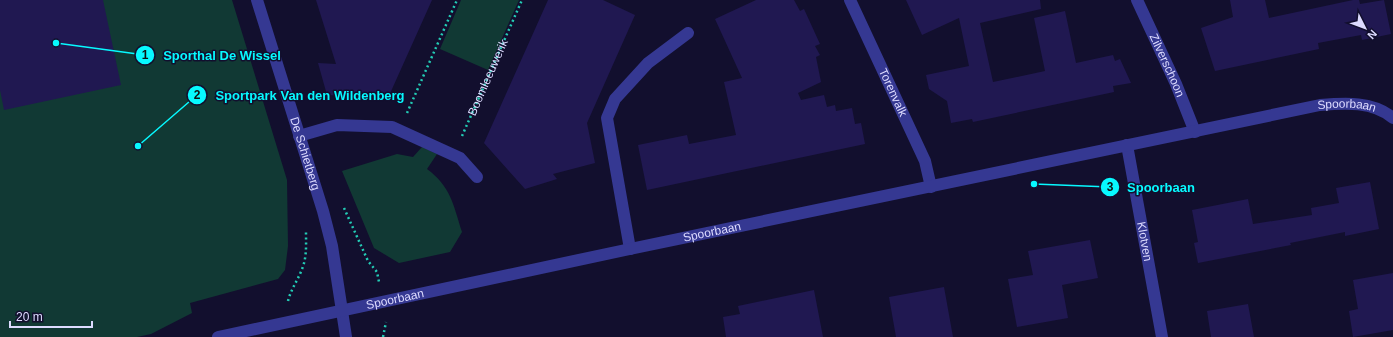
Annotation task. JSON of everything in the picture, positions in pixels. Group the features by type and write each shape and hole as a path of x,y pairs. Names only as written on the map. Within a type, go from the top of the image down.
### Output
{"street":[{"name":"De Schietberg","path":"257,0 332,246 346,337"},
{"name":"Torenvalk","path":"850,0 925,160 931,187"},
{"name":"Zilverschoon","path":"1137,0 1176,84 1195,132"},
{"path":"630,249 607,118 615,100 648,63 688,33"},
{"name":"Spoorbaan","path":"218,337 630,249 1320,105 1344,103 1363,104 1391,112"},
{"path":"299,136 337,126 392,127 460,158 476,177"},
{"name":"Klotven","path":"1127,145 1162,337"}],"path":[{"path":"399,131 457,0"},
{"name":"Boomleeuwerik","path":"454,155 522,0"},
{"path":"383,337 386,325"}],"green space":[{"path":"0,0 232,0 287,180 288,246 285,270 278,279 190,303 192,313 151,334 137,337 0,337"},
{"path":"461,0 519,0 488,70 440,49"},
{"path":"422,147 437,154 427,169 446,189 462,232 450,252 399,263 374,248 342,171 397,154 413,157"}],"building":[{"path":"0,0 103,0 121,85 4,110 0,90"},
{"path":"316,0 432,0 388,98 327,95 318,63 336,64"},
{"path":"548,0 603,0 635,15 587,123 595,163 553,174 557,179 525,189 484,143"},
{"path":"756,0 794,0 800,11 804,9 820,44 815,46 820,55 816,57 821,82 798,93 801,100 824,95 827,107 835,105 836,111 852,108 855,124 861,123 865,144 647,190 638,145 687,135 689,144 736,135 724,82 742,78 715,19"},
{"path":"906,0 1040,0 1041,9 980,23 993,82 1045,71 1034,18 1065,11 1076,63 1113,55 1115,61 1120,59 1131,83 1113,86 1114,92 973,122 972,119 951,123 947,101 929,89 926,75 969,66 959,18 922,35"},
{"path":"1230,0 1265,0 1269,18 1353,0 1359,0 1360,4 1384,0 1391,34 1362,40 1361,35 1318,43 1319,49 1215,71 1201,28 1233,17"},
{"path":"1370,182 1379,229 1345,236 1345,232 1290,243 1291,245 1198,263 1194,243 1198,242 1192,210 1248,199 1253,224 1312,215 1311,208 1339,203 1336,188"},
{"path":"1090,240 1098,278 1062,285 1068,318 1017,327 1008,279 1033,275 1028,251"},
{"path":"1393,273 1393,330 1353,337 1349,311 1358,309 1353,280"},
{"path":"944,287 953,337 896,337 889,297"},
{"path":"814,290 823,337 726,337 723,317 740,314 738,306"},
{"path":"1248,304 1254,337 1211,337 1207,311"}],"place":[{"name":"Sporthal De Wissel","path":"56,43"},
{"name":"Sportpark Van den Wildenberg","path":"138,146"},
{"name":"Spoorbaan","path":"1034,184"}]}
